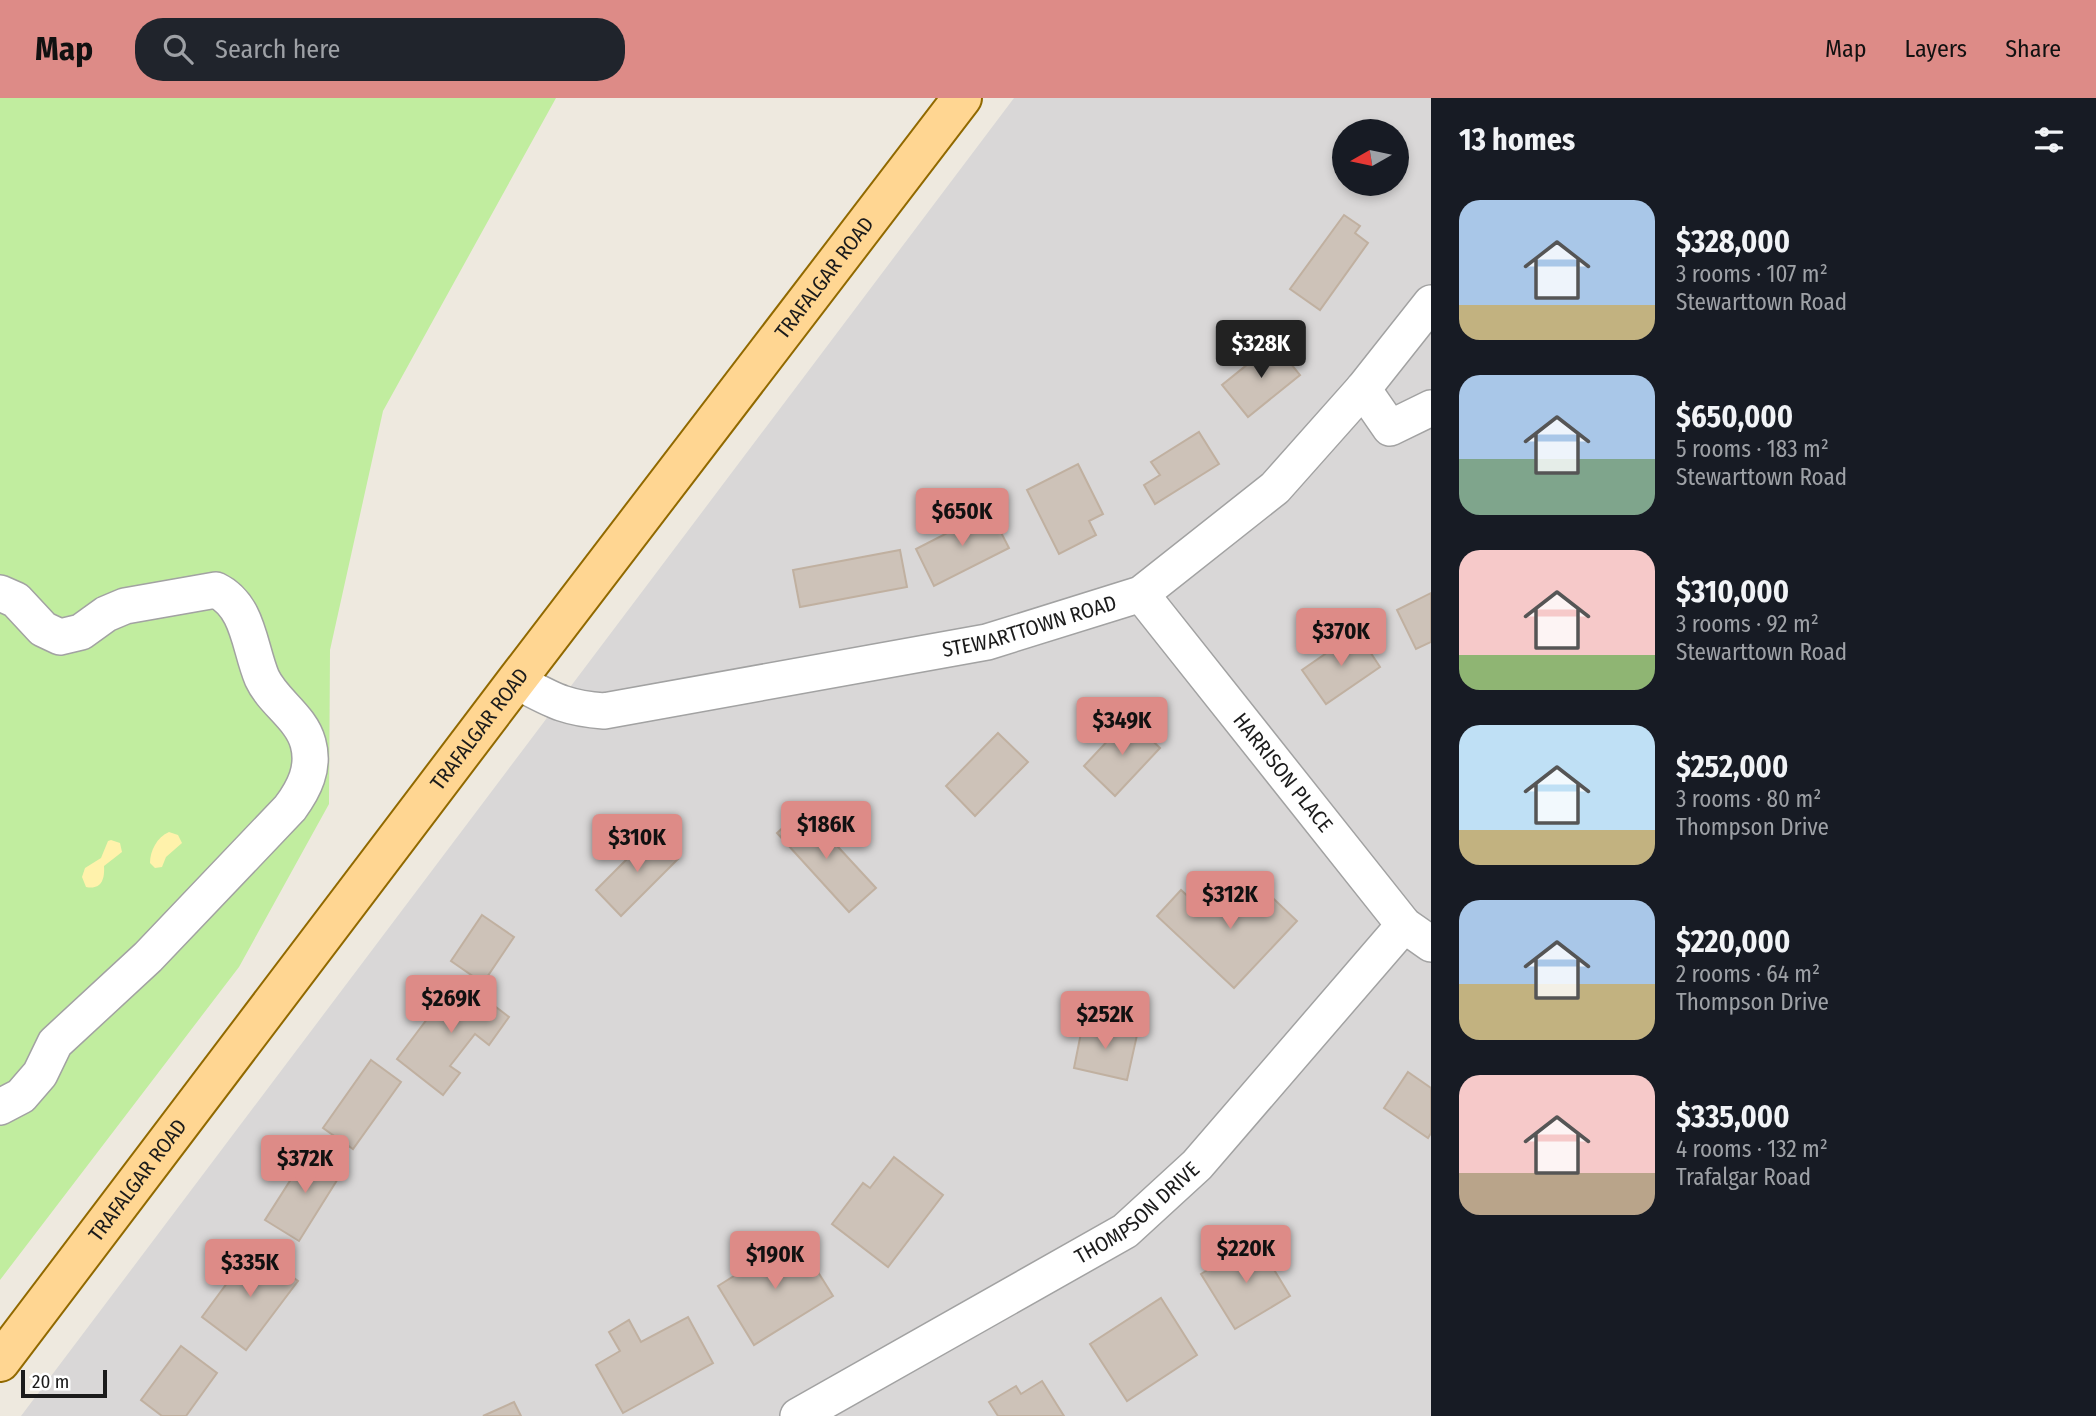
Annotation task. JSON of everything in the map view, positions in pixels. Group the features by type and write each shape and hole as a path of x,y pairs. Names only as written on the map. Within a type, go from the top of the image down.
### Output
{"main road":[{"name":"TRAFALGAR ROAD","path":"0,1362 961,98"}],"street":[{"name":"STEWARTTOWN ROAD","path":"516,681 560,704 577,709 604,711 987,642 1141,594 1275,488 1363,389 1431,303"},
{"path":"1363,389 1390,428 1431,408"},
{"path":"0,593 16,600 43,629 60,637 81,632 106,614 125,606 216,590 229,596 240,610 264,681 274,699 303,730 309,745 310,767 304,788 290,808 148,957 55,1044 40,1074 21,1096 0,1107"},
{"name":"HARRISON PLACE","path":"1141,594 1417,934"},
{"name":"THOMPSON DRIVE","path":"798,1416 1125,1231 1197,1165 1417,934"}],"shaded area":[{"path":"1014,98 1431,98 1431,1416 21,1416"}],"green space":[{"path":"0,98 556,98 383,411 330,650 329,804 239,967 0,1280"}],"sand":[{"path":"169,832 178,835 182,843 166,857 162,867 155,868 150,863 151,854 161,837"},
{"path":"108,841 120,843 122,852 104,866 103,880 99,885 86,887 82,877 85,868 101,858"}],"building":[{"path":"1344,215 1360,226 1355,233 1368,243 1320,310 1290,289"},
{"path":"1274,343 1300,375 1248,417 1222,385"},
{"path":"1199,432 1219,464 1155,504 1144,485 1160,475 1151,462"},
{"path":"1078,464 1103,514 1089,521 1096,535 1059,554 1027,490"},
{"path":"990,511 1009,548 934,586 916,549"},
{"path":"900,550 907,587 800,607 793,570"},
{"path":"1431,593 1431,642 1416,649 1397,610"},
{"path":"1357,632 1380,667 1326,704 1302,670"},
{"path":"1129,718 1160,748 1115,796 1084,766"},
{"path":"998,733 1028,762 975,816 946,786"},
{"path":"803,809 876,888 849,912 777,833"},
{"path":"653,833 678,859 621,916 596,890"},
{"path":"1256,882 1297,921 1234,988 1157,916 1181,890 1206,913 1214,905 1225,915"},
{"path":"482,915 514,937 483,983 451,961"},
{"path":"458,978 509,1017 489,1045 475,1034 450,1066 460,1073 443,1095 397,1059"},
{"path":"1083,1023 1137,1035 1127,1080 1074,1068"},
{"path":"371,1060 401,1082 353,1149 323,1128"},
{"path":"1408,1072 1431,1088 1431,1133 1428,1138 1384,1108"},
{"path":"311,1148 344,1169 299,1241 265,1220"},
{"path":"894,1157 943,1195 888,1267 832,1224 863,1183 870,1188"},
{"path":"796,1237 833,1296 754,1345 718,1286"},
{"path":"1256,1240 1290,1296 1235,1329 1201,1274"},
{"path":"253,1248 298,1281 246,1350 202,1317"},
{"path":"1161,1298 1197,1355 1127,1401 1090,1344"},
{"path":"688,1317 713,1363 623,1413 596,1365 620,1351 609,1332 629,1320 641,1342"},
{"path":"181,1346 217,1373 186,1416 162,1416 141,1400"},
{"path":"1042,1381 1064,1416 998,1416 989,1402 1016,1386 1021,1394"},
{"path":"514,1402 521,1416 483,1416"}]}
